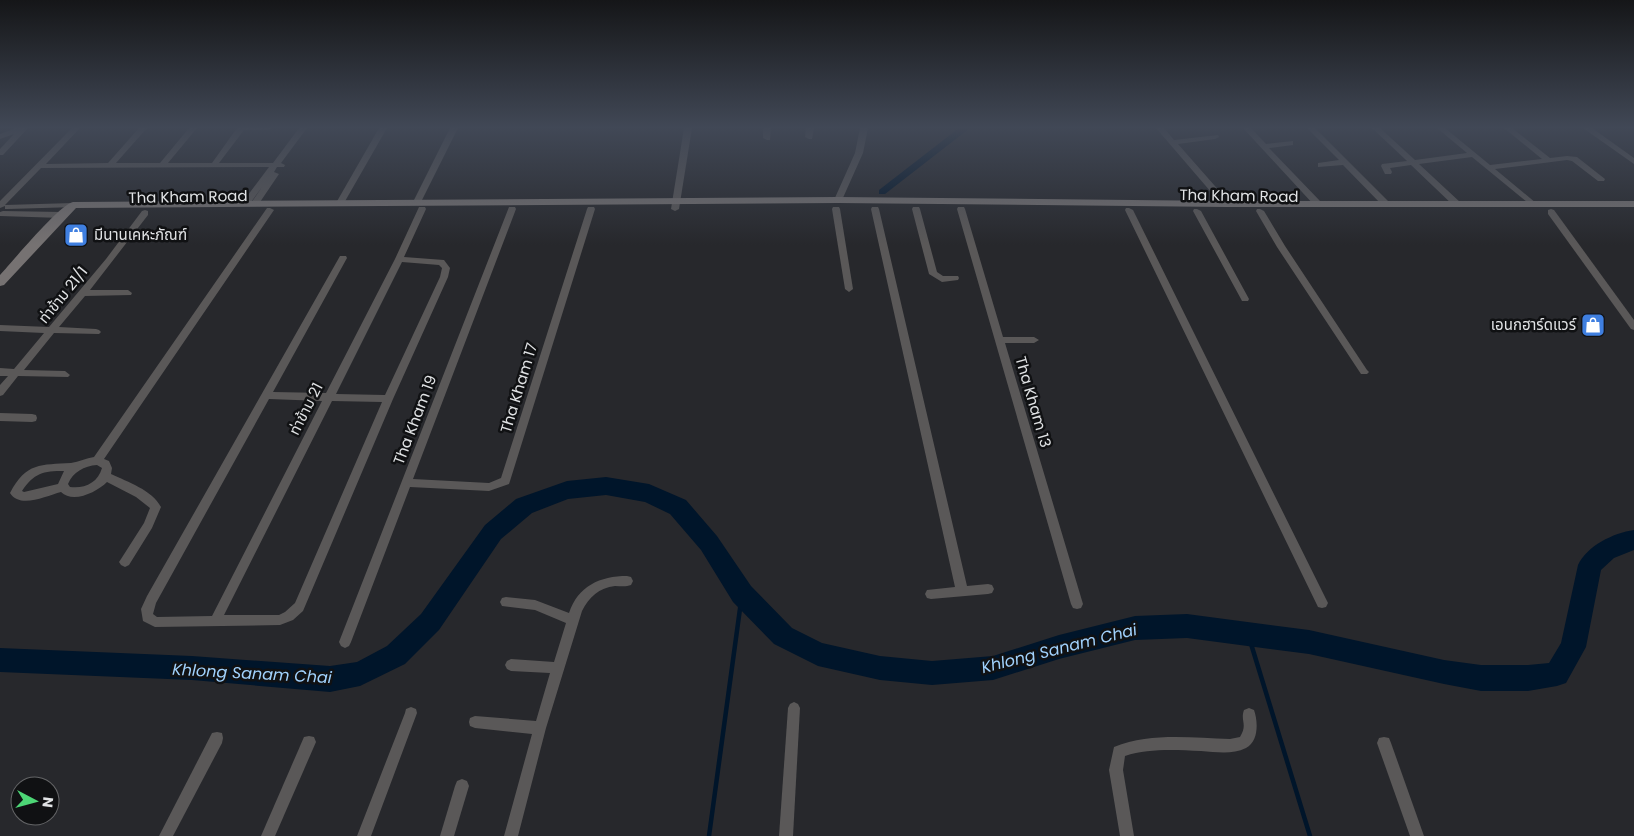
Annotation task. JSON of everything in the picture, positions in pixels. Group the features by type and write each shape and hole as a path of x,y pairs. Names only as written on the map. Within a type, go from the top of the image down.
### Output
{"street":[{"path":"2,209 38,167"},
{"path":"251,203 276,167"},
{"path":"340,203 360,167"},
{"name":"ท่าข้าม 21","path":"215,622 399,259 437,167"},
{"path":"675,205 681,167"},
{"path":"849,289 837,204 854,167"},
{"path":"1194,167 1226,204"},
{"path":"1284,167 1317,203"},
{"path":"1349,167 1386,204"},
{"path":"1385,167 1388,172"},
{"path":"1419,167 1458,205"},
{"path":"1488,168 1495,167"},
{"path":"1585,167 1601,179"},
{"path":"1488,168 1534,205"},
{"name":"Tha Kham Road","path":"2,209 73,205 251,203 340,203 512,209 591,209 675,205"},
{"name":"Tha Kham Road","path":"837,204 875,209 916,210 1317,203 1458,205 1634,204"},
{"name":"Tha Kham Road","path":"2,209 62,214 420,205 837,204 1078,206 1129,210 1419,214 1634,213"},
{"path":"0,282 62,214 73,205"},
{"name":"Tha Kham 19","path":"345,642 512,209"},
{"name":"Tha Kham 17","path":"407,484 490,486 505,481 591,209"},
{"path":"875,209 962,592"},
{"path":"97,461 270,210"},
{"path":"916,210 933,274 942,279 955,278"},
{"name":"Tha Kham 13","path":"961,210 1077,604"},
{"path":"1129,210 1322,603"},
{"path":"1197,211 1245,299"},
{"path":"1260,211 1281,247 1364,372"},
{"path":"1551,212 1634,327"},
{"name":"ท่าข้าม 21/1","path":"0,392 83,293 145,213"},
{"path":"343,258 147,609 146,617 155,622 280,620 289,616 299,607 388,399 444,277 446,268 441,262 399,259"},
{"path":"83,293 128,293"},
{"path":"0,328 96,332"},
{"path":"999,340 1034,340"},
{"path":"0,372 65,375"},
{"path":"267,395 388,399"},
{"path":"0,417 32,418"},
{"path":"63,487 66,475 76,467 87,462 102,462 107,468 105,476 100,482 86,490 72,492 63,487 23,497 15,493 24,478 35,469 76,467"},
{"path":"105,476 154,503 156,507 125,562"},
{"path":"511,836 540,728 573,620 582,597 597,586 611,580 627,582"},
{"path":"931,594 988,589"},
{"path":"506,602 535,606 573,620"},
{"path":"511,665 558,668"},
{"path":"786,836 794,708"},
{"path":"364,836 411,713"},
{"path":"1127,836 1116,770 1119,752 1128,748 1145,745 1230,746 1244,742 1251,731 1249,714"},
{"path":"476,722 540,728"},
{"path":"166,836 218,738"},
{"path":"268,836 309,742"},
{"path":"1384,743 1417,836"},
{"path":"447,836 462,786"}],"waterway":[{"path":"882,192 914,167"},
{"name":"Khlong Sanam Chai","path":"0,660 192,668 330,679 360,674 396,655 430,622 493,532 524,506 567,490 606,486 649,493 678,507 709,543 742,594 783,636 818,654 880,668 932,673 993,668 1059,647 1135,628 1187,626 1309,642 1444,672 1481,678 1528,678 1557,674 1573,647 1590,565 1606,551 1634,540"},
{"path":"709,836 742,594"},
{"path":"1248,634 1310,836"}],"place":[{"name":"มีนานเคหะภัณฑ์","path":"76,235"},
{"name":"เอนกฮาร์ดแวร์","path":"1593,325"}]}
